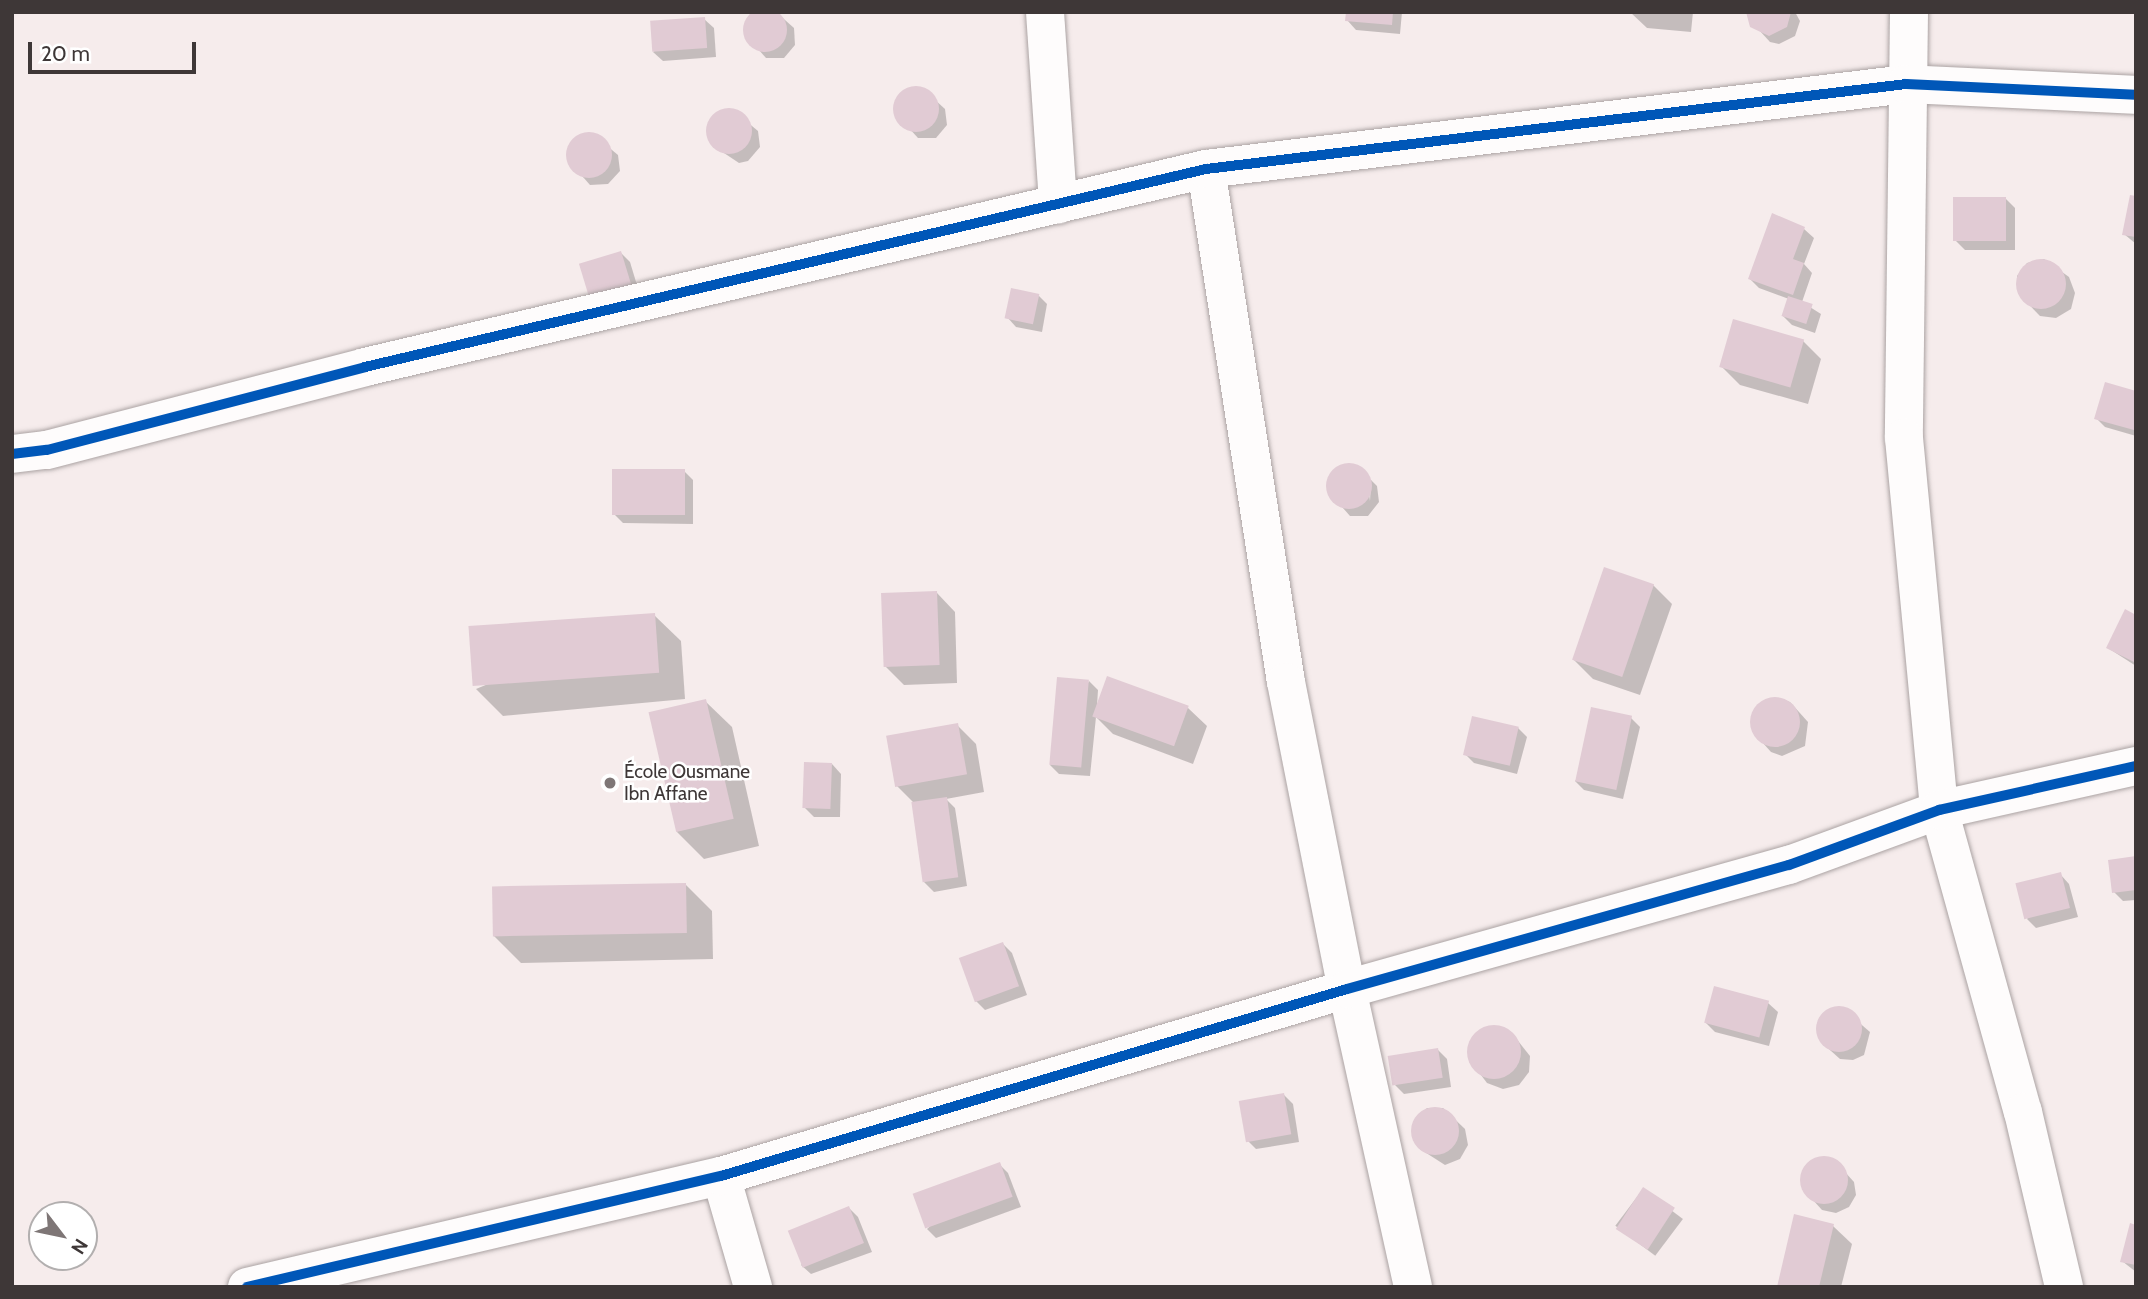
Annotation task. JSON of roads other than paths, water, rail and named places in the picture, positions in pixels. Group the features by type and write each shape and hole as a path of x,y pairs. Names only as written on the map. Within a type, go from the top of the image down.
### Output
{"street":[{"path":"1045,12 1058,205"},
{"path":"1909,12 1906,84 1904,438 1919,625 1940,810 2023,1112 2064,1287"},
{"path":"12,454 47,450 366,367 1206,169 1906,84 2136,95"},
{"path":"1206,169 1286,682 1347,989 1413,1287"},
{"path":"247,1287 721,1176 1347,989 1789,865 1940,810 2136,766"},
{"path":"721,1176 753,1287"}],"place":[{"name":"École Ousmane Ibn Affane","path":"610,783"}]}
